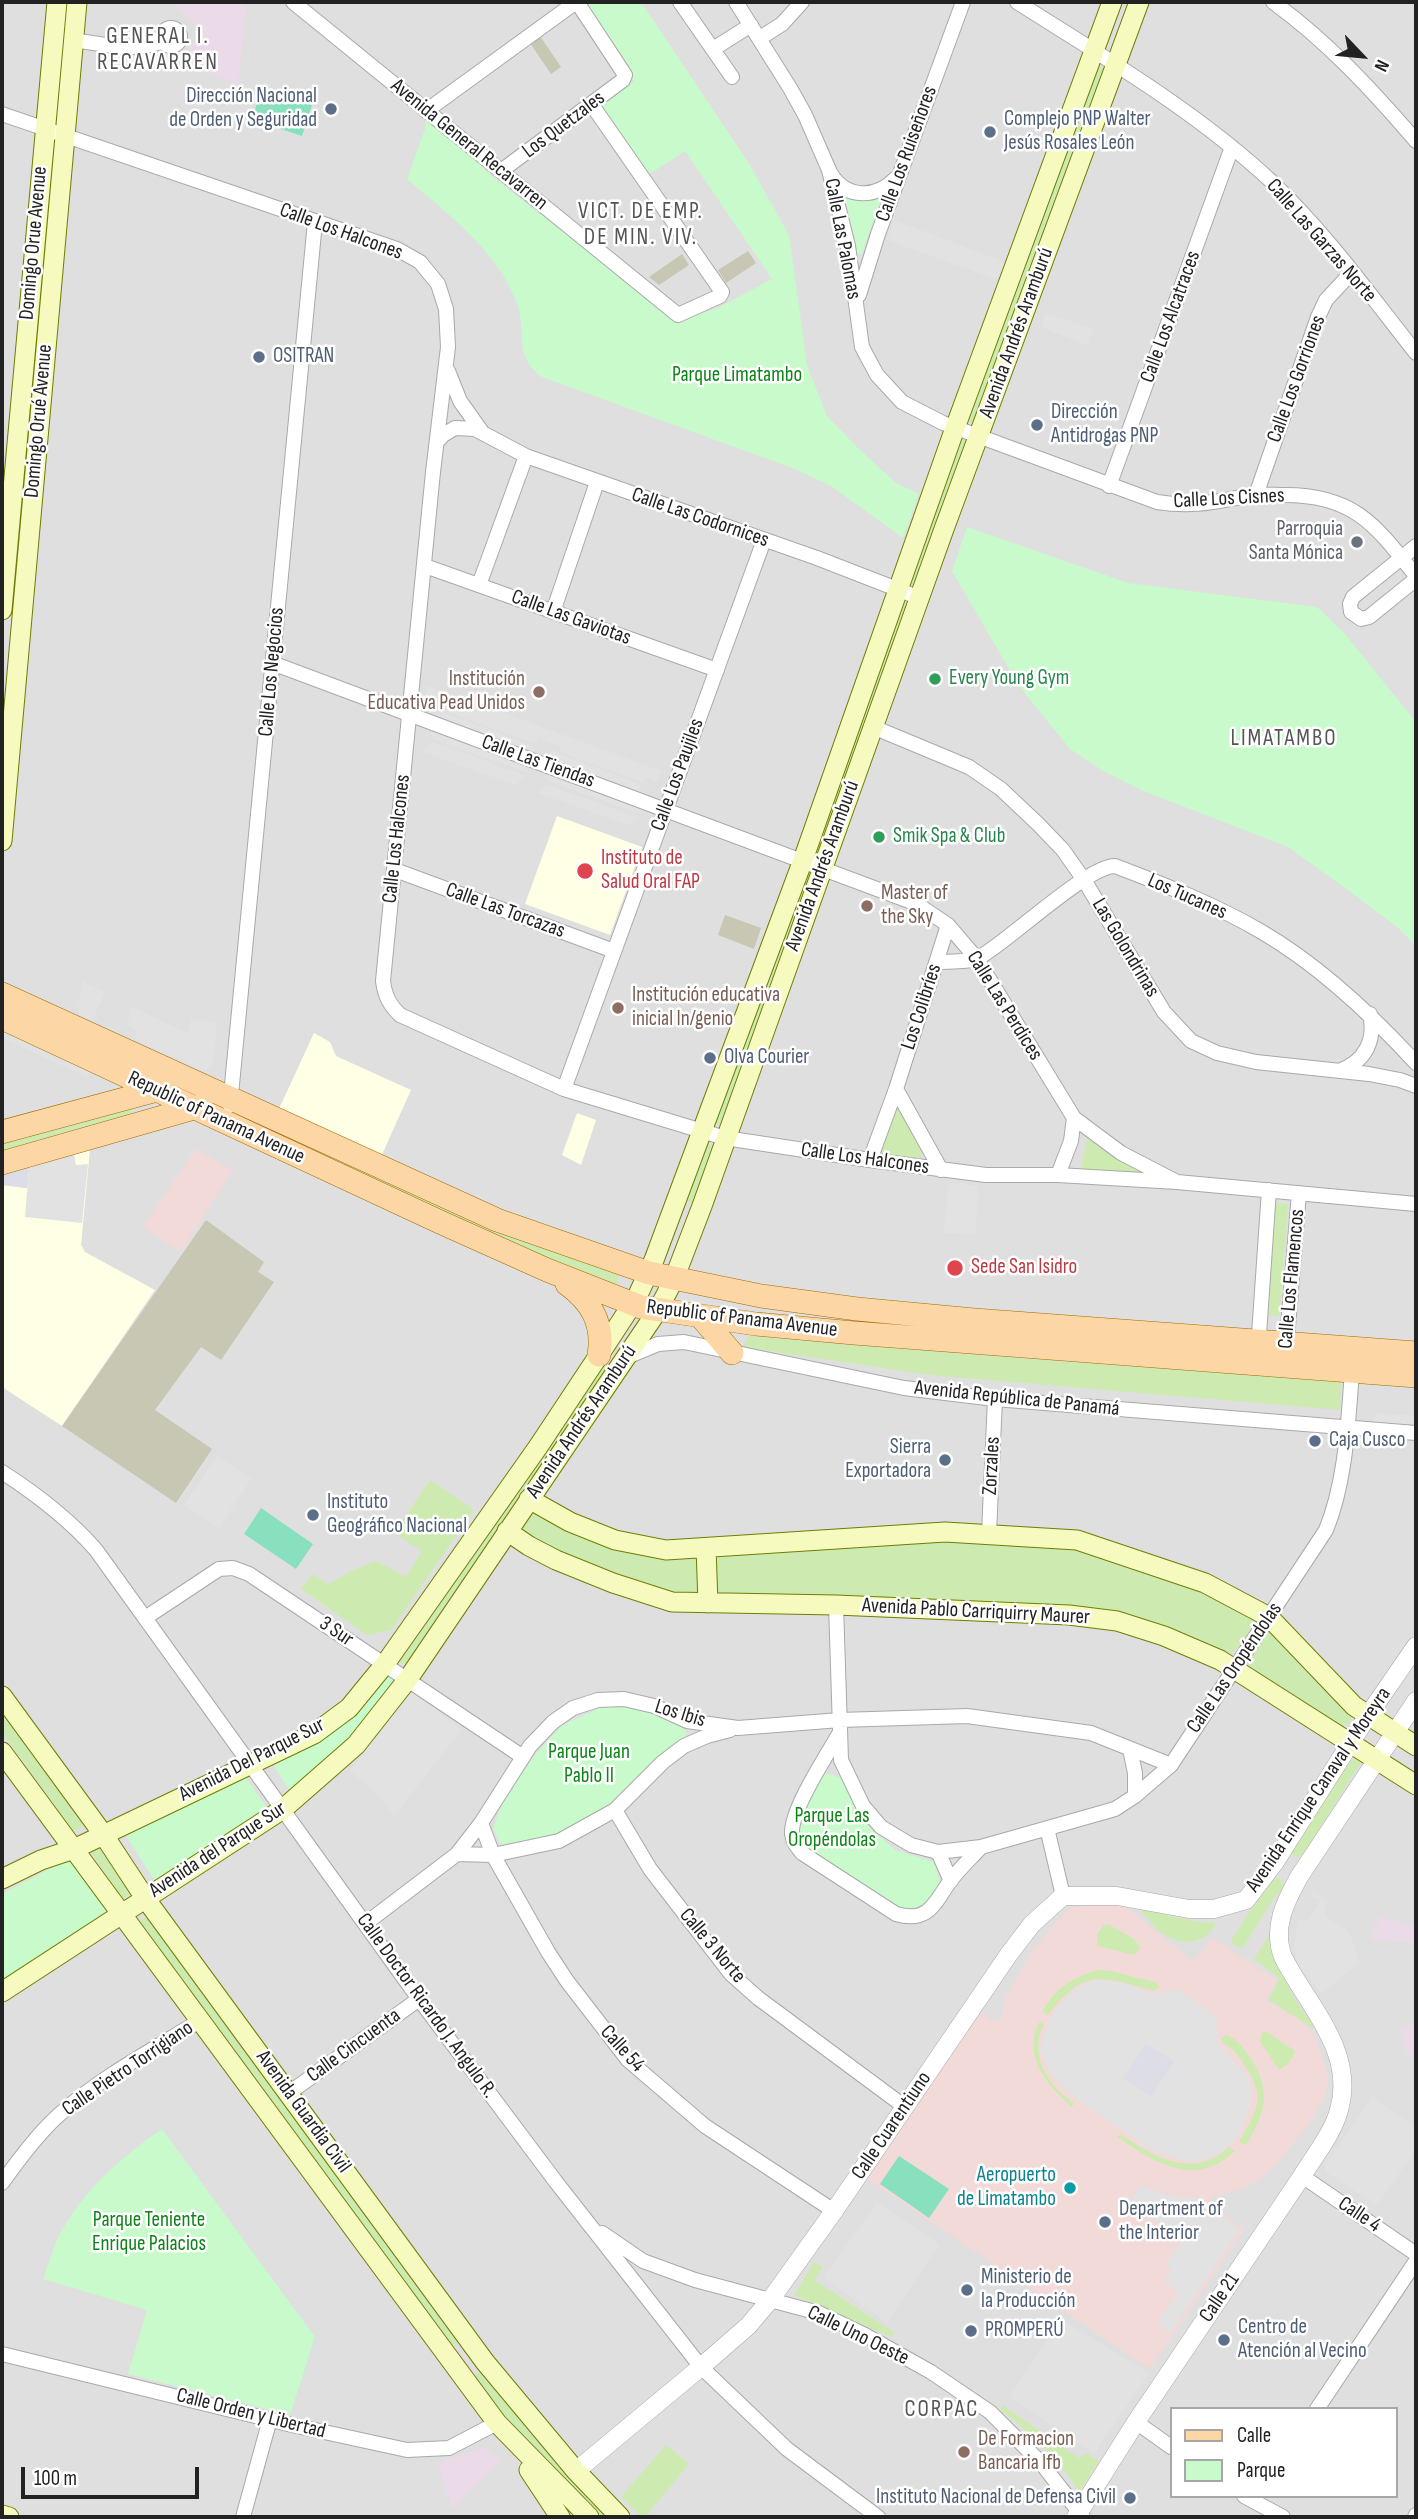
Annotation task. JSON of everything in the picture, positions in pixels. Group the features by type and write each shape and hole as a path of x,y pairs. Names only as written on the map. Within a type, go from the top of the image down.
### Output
{"main road":[{"name":"Domingo Orue Avenue","path":"2,610 57,2"},
{"name":"Domingo Orué Avenue","path":"2,841 77,2"},
{"name":"Avenida Andrés Aramburú","path":"385,1664 538,1447 633,1304 649,1273 803,860 955,428 1111,2"},
{"name":"Avenida Andrés Aramburú","path":"408,1679 658,1310 674,1279 1139,2"},
{"path":"17,438 37,440"},
{"name":"Republic of Panama Avenue","path":"2,994 497,1220 649,1273 761,1296 857,1309 1258,1352 1285,1366 1416,1376"},
{"name":"Republic of Panama Avenue","path":"2,1018 547,1270 633,1304 658,1310 756,1324 1258,1352 1287,1343 1416,1353"},
{"path":"93,1107 103,1083 102,1074 95,1062"},
{"path":"2,1132 194,1080"},
{"path":"2,1163 231,1097"},
{"path":"674,1207 698,1215"},
{"path":"547,1270 575,1290 591,1308 600,1328 601,1352"},
{"path":"756,1324 761,1296"},
{"path":"701,1317 732,1353"},
{"path":"601,1352 610,1345 618,1347 624,1360"},
{"path":"529,1499 570,1522 615,1540 666,1550 945,1532 1077,1540 1205,1583 1269,1617 1354,1706 1367,1717 1416,1746"},
{"name":"Avenida Pablo Carriquirry Maurer","path":"507,1531 556,1560 672,1602 836,1605 1069,1615 1117,1621 1164,1636 1234,1668 1416,1785"},
{"path":"706,1548 708,1603"},
{"name":"Avenida Del Parque Sur","path":"103,1833 314,1734 349,1708 385,1664"},
{"name":"Avenida del Parque Sur","path":"2,1992 283,1809 356,1745 408,1679"},
{"name":"Avenida Guardia Civil","path":"2,1696 103,1833 145,1898 485,2362 576,2471 620,2517"},
{"name":"Avenida Guardia Civil","path":"2,1752 497,2423 589,2517"},
{"path":"2,1879 41,1860 74,1849 103,1833"},
{"path":"444,2353 458,2353 465,2344 466,2336"},
{"path":"465,2380 461,2375 468,2366 485,2362"},
{"path":"497,2423 560,2517"},
{"path":"2,2515 8,2517"}],"street":[{"name":"Avenida General Recavarren","path":"293,2 678,315 722,294 592,105"},
{"path":"426,111 576,2"},
{"name":"Los Quetzales","path":"501,172 592,105 625,77 576,2"},
{"path":"680,2 732,77"},
{"name":"Calle Las Palomas","path":"736,2 805,115 829,170 844,222 862,347 877,375 902,402 979,437"},
{"path":"760,38 782,24 802,2"},
{"name":"Calle Los Ruiseñores","path":"856,307 866,268 963,2"},
{"name":"Calle Las Garzas Norte","path":"1017,2 1171,101 1232,147 1288,198 1352,272 1416,353"},
{"path":"1273,2 1322,41 1416,141"},
{"path":"713,49 751,25"},
{"path":"73,40 137,47 151,46 163,41"},
{"name":"Calle Los Halcones","path":"2,114 405,253 420,262 438,284 446,309 448,347 383,981 385,994 400,1015 564,1089 725,1138 986,1175 1058,1175 1177,1182"},
{"name":"Calle Los Alcatraces","path":"1110,486 1232,147"},
{"path":"829,170 841,186 860,194 880,191 896,178 901,169"},
{"name":"Calle Los Negocios","path":"228,1123 315,222"},
{"name":"Calle Los Gorriones","path":"1256,495 1318,317 1326,300 1352,272"},
{"name":"Calle Las Codornices","path":"446,366 460,401 482,432"},
{"name":"Calle Las Codornices","path":"437,442 447,432 460,427 482,432 526,456 920,598"},
{"name":"Calle Los Cisnes","path":"979,437 1157,502 1184,506 1256,495 1315,496 1332,500 1366,518 1416,578"},
{"path":"479,585 526,456"},
{"path":"553,612 597,482"},
{"name":"Calle Los Paujiles","path":"564,1089 764,540"},
{"path":"1416,546 1353,597 1351,612 1362,619 1369,617 1416,578"},
{"name":"Calle Las Gaviotas","path":"425,566 717,670"},
{"path":"4,567 26,570"},
{"name":"Calle Las Tiendas","path":"272,663 803,860"},
{"name":"Las Golondrinas","path":"873,727 954,760 992,782 1063,850 1164,1012 1192,1041 1217,1053 1256,1062 1392,1078 1416,1086"},
{"name":"Calle Las Perdices","path":"803,860 917,904 948,925 977,958 1074,1118 1121,1153 1177,1182 1416,1204"},
{"name":"Los Tucanes","path":"977,958 1084,880 1104,868 1115,866 1242,921 1299,957 1370,1014 1416,1063"},
{"name":"Calle Las Torcazas","path":"395,870 614,951"},
{"name":"Los Colibríes","path":"870,1160 896,1089 948,925"},
{"path":"937,962 977,958"},
{"path":"1338,1072 1357,1062 1369,1045 1372,1025 1370,1014"},
{"path":"896,1089 941,1170"},
{"path":"1058,1175 1071,1141 1074,1118"},
{"name":"Calle Los Flamencos","path":"1258,1352 1269,1190"},
{"name":"Calle Los Flamencos","path":"1285,1366 1299,1193"},
{"name":"Avenida República de Panamá","path":"624,1360 642,1349 669,1342 700,1345 904,1388 995,1399 1416,1433"},
{"name":"Calle Las Oropéndolas","path":"836,1605 841,1760 863,1806 881,1827 911,1845 938,1852 981,1847 1006,1838 1103,1814 1135,1796 1171,1765 1326,1530 1335,1508 1348,1428 1352,1371"},
{"name":"Zorzales","path":"989,1533 995,1399"},
{"name":"Calle Doctor Ricardo J. Angulo R.","path":"2,1472 28,1489 78,1530 96,1550 419,1999 701,2367 787,2449 878,2517"},
{"name":"3 Sur","path":"145,1618 219,1569 233,1568 249,1574 523,1757"},
{"name":"Avenida Enrique Canaval y Moreyra","path":"1063,1896 1117,1896 1189,1909 1214,1909 1246,1900 1275,1862 1367,1717 1416,1646"},
{"name":"Los Ibis","path":"365,1924 457,1854 481,1823 523,1757 552,1722 573,1708 598,1700 624,1699 654,1706 687,1721 738,1728 840,1727 967,1716 1091,1733 1171,1765"},
{"name":"Avenida Enrique Canaval y Moreyra","path":"1343,2071 1329,2032 1290,1973 1278,1946 1280,1919 1287,1898 1299,1877 1416,1701"},
{"path":"684,1746 691,1727 687,1721"},
{"path":"840,1727 792,1826 792,1836 802,1853 896,1914 908,1917 923,1914 937,1903 951,1881 981,1847"},
{"path":"457,1854 493,1855 559,1842 615,1810 663,1762 684,1746 707,1736 738,1728"},
{"path":"1130,1749 1135,1773 1135,1796"},
{"name":"Calle 3 Norte","path":"615,1810 650,1869 731,1974 758,1998 905,2106"},
{"name":"Calle 54","path":"481,1823 493,1855 566,1982 628,2060 705,2126 834,2211"},
{"path":"1047,1828 1063,1896"},
{"path":"938,1852 951,1881"},
{"path":"1275,1862 1299,1877"},
{"name":"Calle Cuarentiuno","path":"576,2471 748,2326 771,2299 1009,1954 1032,1924 1063,1896"},
{"name":"Calle Cincuenta","path":"289,2093 419,1999"},
{"name":"Calle Pietro Torrigiano","path":"2,2183 60,2113 122,2068 201,2020"},
{"name":"Calle 21","path":"1079,2515 1136,2423 1302,2176 1339,2112 1343,2093 1343,2071"},
{"name":"Calle 4","path":"1302,2176 1416,2254"},
{"name":"Calle Uno Oeste","path":"589,2224 643,2261 695,2280 819,2313 931,2372 990,2412 1042,2465 1079,2515"},
{"path":"1318,2407 1416,2261"},
{"name":"Calle Orden y Libertad","path":"2,2354 407,2450 449,2448 497,2423"},
{"path":"243,2517 270,2419"},
{"path":"1136,2423 1170,2446"},
{"path":"1252,2498 1283,2517"}],"shaded area":[{"path":"2,2 1416,2 1416,2517 2,2517"},
{"path":"238,2 246,9 238,85 178,62 181,55 204,33 173,4"},
{"path":"540,36 561,67 551,74 530,43"},
{"path":"894,220 1005,262 997,280 887,240"},
{"path":"748,251 756,263 726,283 718,270"},
{"path":"682,254 689,265 659,285 649,277"},
{"path":"1046,313 1094,329 1088,346 1041,327"},
{"path":"427,685 662,771 657,782 646,778 644,783 559,752 561,747 539,738 536,744 443,710 445,704 425,697"},
{"path":"441,712 533,746 536,761 525,757 528,773 433,739 427,721 441,726"},
{"path":"432,742 527,776 515,785 422,752"},
{"path":"550,750 639,784 645,802 635,798 640,814 548,781 545,764 550,766"},
{"path":"546,784 638,818 629,825 538,793"},
{"name":"Instituto de Salud Oral FAP","path":"557,816 642,847 610,935 525,904"},
{"path":"725,915 761,928 754,949 718,935"},
{"path":"82,981 105,992 92,1021 78,1014"},
{"path":"130,1006 188,1033 191,1019 217,1022 213,1066 204,1071 135,1040 138,1031 128,1026"},
{"path":"2,1028 91,1069 87,1077 2,1038"},
{"path":"314,1033 330,1042 336,1056 411,1090 380,1159 278,1111"},
{"path":"577,1113 596,1120 581,1165 562,1155"},
{"path":"90,1149 81,1245 85,1252 155,1290 62,1426 2,1387 2,1185 27,1188 29,1167"},
{"path":"196,1149 233,1171 180,1252 143,1227"},
{"path":"74,1154 76,1165 88,1164 82,1223 25,1217 29,1168"},
{"path":"29,1167 27,1188 2,1185 2,1173"},
{"path":"948,1183 979,1186 975,1235 944,1233"},
{"path":"206,1220 264,1262 258,1272 274,1282 221,1360 201,1347 155,1410 212,1449 176,1503 62,1426"},
{"path":"1375,1413 1416,1416 1416,1426 1374,1423"},
{"path":"217,1455 252,1478 219,1528 184,1505"},
{"path":"411,1691 462,1730 394,1816 384,1802 350,1771"},
{"path":"1312,1891 1327,1900 1325,1916 1349,1931 1360,1962 1322,1994 1300,1967 1294,1951 1298,1919 1308,1920 1320,1901 1310,1895"},
{"path":"1114,1902 1123,1905 1193,1961 1212,1938 1277,1980 1266,2000 1300,2020 1314,2033 1327,2070 1328,2088 1325,2097 1305,2129 1273,2168 1259,2180 1241,2189 1213,2197 1208,2203 1244,2229 1150,2369 866,2178 981,2012 992,2020 1001,2021 1005,1999 1033,1949 1056,1922 1070,1908"},
{"path":"1380,1917 1416,1926 1416,1943 1370,1940"},
{"path":"1097,1980 1125,1983 1151,1994 1177,1989 1215,2015 1218,2043 1250,2080 1252,2097 1239,2134 1223,2151 1204,2160 1187,2162 1152,2150 1079,2101 1061,2086 1049,2071 1040,2050 1050,2017 1069,1994 1080,1986"},
{"path":"1416,2024 1416,2054 1409,2057 1398,2028"},
{"path":"1146,2044 1174,2062 1151,2096 1123,2078"},
{"path":"1372,2097 1416,2127 1416,2149 1377,2206 1326,2172 1325,2165"},
{"path":"1141,2185 1182,2197 1203,2197 1204,2203 1240,2229 1170,2333 1157,2323 1177,2294 1164,2279 1172,2269 1166,2264 1182,2240 1128,2203"},
{"path":"877,2202 940,2245 888,2323 823,2278"},
{"path":"1061,2319 1149,2373 1094,2454 1009,2397"},
{"path":"483,2447 500,2462 452,2508 438,2463"}],"green space":[{"name":"Parque Limatambo","path":"584,2 641,2 748,162 789,235 807,365 827,416 896,483 919,494 903,538 831,486 795,469 542,377 527,361 517,304 498,267 471,235 407,179 425,129 426,111 489,174 677,321 718,308 772,279 685,151 648,175 602,106 634,81"},
{"path":"1094,64 1108,70 979,424 964,420"},
{"path":"262,88 312,105 302,136 252,119"},
{"path":"882,195 862,254 858,255 845,198 848,196 864,200"},
{"path":"958,435 972,443 920,588 906,582"},
{"path":"967,527 1128,583 1317,607 1345,634 1416,722 1416,946 1398,928 1288,847 1141,790 1103,771 1070,749 1019,686 952,571"},
{"path":"899,599 915,606 826,850 814,844"},
{"path":"802,873 814,878 725,1128 711,1122"},
{"path":"130,1103 133,1113 2,1152 2,1140"},
{"path":"893,1103 902,1106 922,1154 919,1160 878,1155"},
{"path":"237,1108 621,1271 614,1289 233,1115"},
{"path":"1088,1135 1116,1157 1148,1172 1143,1177 1092,1173 1081,1168"},
{"path":"703,1141 718,1147 696,1204 681,1199"},
{"path":"1276,1203 1288,1204 1279,1316 1268,1315"},
{"path":"748,1336 1341,1382 1340,1410 930,1375 743,1347"},
{"path":"604,1360 611,1368 409,1661 402,1664 398,1661"},
{"path":"430,1480 474,1510 391,1630 367,1635 301,1589 313,1574 328,1584 376,1561 406,1577 422,1551 394,1533"},
{"path":"261,1508 313,1544 296,1569 244,1534"},
{"path":"532,1510 699,1555 699,1590 694,1595 641,1588 559,1552 519,1531"},
{"path":"974,1539 1073,1547 1122,1561 1227,1602 1253,1617 1246,1638 1230,1653 1107,1610 717,1594 713,1580 716,1554"},
{"path":"1267,1631 1274,1632 1350,1711 1352,1718 1349,1724 1335,1722 1254,1672 1247,1662"},
{"path":"386,1672 398,1680 368,1725 292,1794 270,1760"},
{"path":"2,1707 87,1826 73,1831 2,1732"},
{"name":"Parque Juan Pablo II","path":"602,1707 636,1709 659,1714 679,1724 687,1732 681,1744 607,1811 554,1837 511,1848 502,1846 493,1829 502,1803 534,1756 561,1726"},
{"path":"1358,1757 1361,1762 1307,1849 1297,1858 1291,1853 1351,1760"},
{"name":"Parque Las Oropéndolas","path":"824,1773 843,1778 863,1822 895,1850 934,1862 942,1888 929,1903 918,1910 896,1907 812,1854 798,1840 796,1822"},
{"path":"244,1775 270,1812 156,1883 123,1831"},
{"path":"100,1843 132,1893 122,1900 90,1850"},
{"path":"69,1859 109,1913 2,1984 2,1894"},
{"path":"1279,1878 1284,1883 1284,1888 1275,1896 1243,1948 1232,1944 1232,1939 1270,1880"},
{"path":"1140,1909 1198,1922 1217,1923 1206,1936 1186,1942 1168,1937"},
{"path":"150,1917 460,2341 450,2348 140,1926 141,1919"},
{"path":"1108,1924 1134,1939 1140,1947 1135,1955 1097,1946 1097,1934"},
{"path":"1269,1936 1275,1963 1316,2030 1269,2000 1279,1978 1254,1959"},
{"path":"1098,1970 1156,1982 1159,1987 1155,1991 1122,1982 1096,1979 1073,1988 1048,2015 1042,2012 1053,1996 1066,1985"},
{"path":"1039,2022 1044,2024 1038,2047 1043,2068 1056,2088 1074,2103 1072,2107 1046,2080 1035,2058 1033,2047"},
{"path":"1265,2031 1294,2050 1295,2053 1288,2064 1279,2070 1260,2041"},
{"path":"1226,2035 1237,2041 1250,2057 1264,2091 1262,2112 1246,2145 1239,2142 1255,2111 1257,2094 1243,2063 1221,2039"},
{"name":"Parque Teniente Enrique Palacios","path":"162,2129 315,2337 290,2415 128,2374 147,2310 43,2279 58,2238 78,2205 117,2164"},
{"path":"1120,2134 1146,2150 1174,2162 1202,2162 1229,2147 1235,2151 1220,2162 1205,2168 1176,2168 1146,2156 1117,2137"},
{"path":"899,2156 949,2189 929,2218 880,2184"},
{"path":"814,2262 823,2267 814,2280 894,2332 891,2337 794,2295"},
{"path":"480,2372 488,2374 612,2517 597,2517 580,2501 472,2381 473,2375"},
{"path":"1002,2405 1079,2458 1086,2453 1099,2461 1079,2492 1053,2457 1000,2409"},
{"path":"666,2445 689,2464 645,2517 642,2517 621,2497"}],"place":[{"name":"Dirección Nacional de Orden y Seguridad","path":"331,109"},
{"name":"Complejo PNP Walter Jesús Rosales León","path":"990,132"},
{"name":"OSITRAN","path":"259,357"},
{"name":"Dirección Antidrogas PNP","path":"1037,425"},
{"name":"Parroquia Santa Mónica","path":"1357,542"},
{"name":"Every Young Gym","path":"935,679"},
{"name":"Institución Educativa Pead Unidos","path":"539,692"},
{"name":"Smik Spa & Club","path":"879,837"},
{"name":"Instituto de Salud Oral FAP","path":"585,871"},
{"name":"Master of the Sky","path":"867,906"},
{"name":"Institución educativa inicial In/genio","path":"618,1008"},
{"name":"Olva Courier","path":"710,1058"},
{"name":"Sede San Isidro","path":"955,1268"},
{"name":"Caja Cusco","path":"1315,1441"},
{"name":"Sierra Exportadora","path":"945,1460"},
{"name":"Instituto Geográfico Nacional","path":"313,1515"},
{"name":"Aeropuerto de Limatambo","path":"1070,2188"},
{"name":"Department of the Interior","path":"1105,2222"},
{"name":"Ministerio de la Producción","path":"967,2290"},
{"name":"PROMPERÚ","path":"971,2331"},
{"name":"Centro de Atención al Vecino","path":"1224,2340"},
{"name":"De Formacion Bancaria Ifb","path":"964,2452"},
{"name":"Instituto Nacional de Defensa Civil","path":"1130,2498"}],"district":[{"name":"GENERAL I. RECAVARREN","path":"158,50"},
{"name":"VICT. DE EMP. DE MIN. VIV.","path":"641,225"},
{"name":"LIMATAMBO","path":"1284,739"},
{"name":"CORPAC","path":"942,2410"}]}
